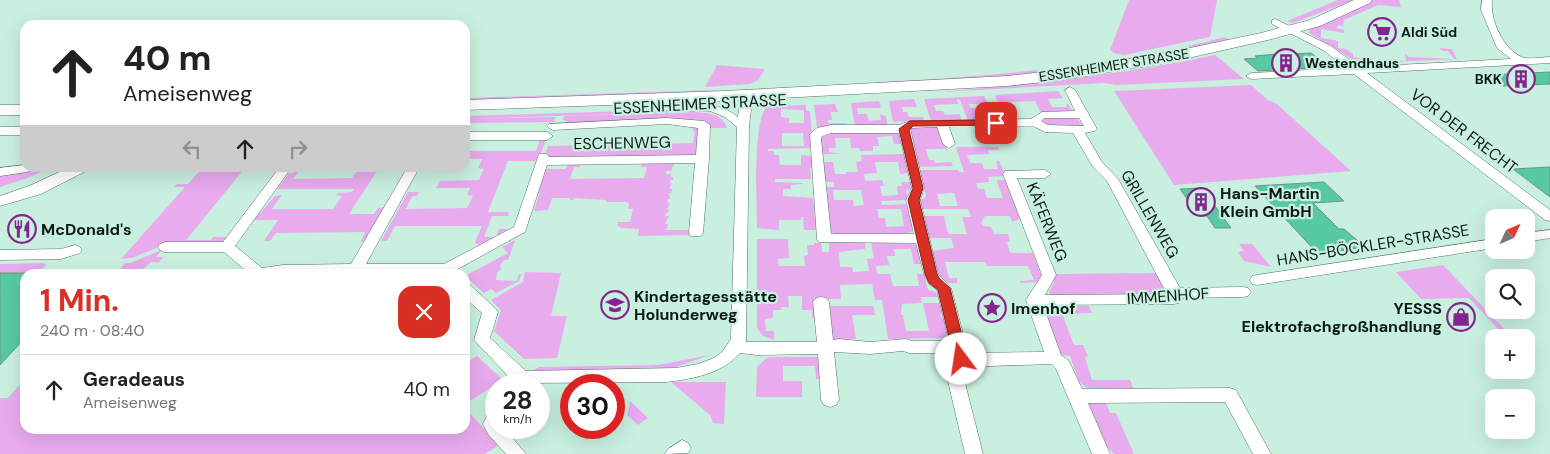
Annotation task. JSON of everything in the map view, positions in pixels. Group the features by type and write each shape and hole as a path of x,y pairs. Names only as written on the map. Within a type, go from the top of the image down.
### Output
{"main road":[{"name":"ESSENHEIMER STRASSE","path":"470,105 746,99 885,92 935,85 1007,81 1114,67 1211,49 1292,30 1336,14 1365,0"},
{"name":"ESSENHEIMER STRASSE","path":"470,113 650,107 746,99"},
{"path":"0,110 20,110"},
{"path":"0,120 20,120"}],"street":[{"path":"1487,0 1486,10 1502,48 1522,62"},
{"path":"1275,22 1327,48 1357,70"},
{"path":"1252,76 1550,60"},
{"name":"VOR DER FRECHT","path":"1357,70 1550,217"},
{"path":"923,238 824,239 816,134 831,129 904,129 910,124 1035,122 1045,128 1091,129 1070,90"},
{"path":"550,380 686,374 721,361 735,350 739,339 743,126 746,99"},
{"path":"650,107 712,108 730,115 743,126"},
{"path":"1035,122 1042,115 1084,114"},
{"name":"ESCHENWEG","path":"550,131 667,121 704,125 696,233"},
{"path":"942,124 949,144"},
{"path":"904,129 918,188 913,200 934,280 944,288 959,353 952,364 974,454"},
{"name":"GRILLENWEG","path":"1077,130 1097,164 1112,179 1175,293"},
{"path":"0,131 20,131"},
{"path":"470,136 550,131"},
{"name":"ESCHENWEG","path":"452,269 520,229 542,159 702,159"},
{"path":"0,172 20,169"},
{"path":"0,190 49,172"},
{"path":"0,201 35,190 72,172"},
{"path":"227,246 282,172"},
{"path":"356,269 411,172"},
{"name":"KÄFERWEG","path":"1038,294 1049,275 1009,174 1045,174"},
{"path":"1535,236 1550,234"},
{"name":"HANS-BÖCKLER-STRASSE","path":"1257,280 1485,244"},
{"path":"165,247 227,246 253,269"},
{"path":"0,255 61,254 75,250"},
{"name":"IMMENHOF","path":"1038,294 1174,299 1175,293 1243,292"},
{"path":"470,294 490,312 482,340 517,374"},
{"path":"1038,294 1054,358"},
{"path":"821,302 830,400"},
{"path":"735,350 826,348 839,345 844,348 886,348 906,345 909,347 959,353 1054,358 1063,365 1101,454"},
{"path":"1077,396 1230,395 1262,454"},
{"path":"503,439 517,454"}],"shaded area":[{"path":"1129,0 1217,0 1210,37 1124,55 1114,53 1110,50"},
{"path":"1338,0 1353,0 1293,23 1287,21"},
{"path":"1372,0 1399,0 1401,7 1378,5 1344,20 1343,26 1338,25 1336,28 1344,30 1344,33 1321,29 1321,38 1338,41 1338,48 1346,49 1353,54 1353,57 1381,62 1381,59 1406,61 1405,54 1409,57 1454,59 1448,51 1442,51 1439,48 1452,49 1457,59 1368,63 1355,61 1309,33 1310,27 1349,13"},
{"path":"1225,37 1230,40 1184,52 1066,72 879,85 877,82 965,77 1095,63 1139,56"},
{"path":"1215,55 1244,79 1116,85 1105,83 940,92 1078,78 1147,68"},
{"path":"717,65 765,69 758,80 750,84 705,87"},
{"path":"1251,85 1268,100 1277,104 1351,171 1174,185 1114,91"},
{"path":"717,90 718,94 470,102 470,98"},
{"path":"1058,91 1063,98 1048,99 1052,107 1067,107 1066,104 1068,104 1072,111 1041,113 1035,101 1006,102 1015,121 1006,121 995,95"},
{"path":"984,96 988,104 969,104 970,108 976,108 979,115 995,115 998,121 968,121 960,100 957,99 958,104 934,105 936,111 943,111 945,115 960,114 961,120 931,121 924,99"},
{"path":"914,99 917,107 902,107 903,112 907,112 909,117 923,117 924,120 893,122 889,101"},
{"path":"879,101 881,107 857,108 858,114 867,114 869,121 881,120 880,114 886,116 888,127 855,127 851,103"},
{"path":"835,104 838,112 831,112 832,120 828,120 828,123 845,123 846,127 817,127 814,105"},
{"path":"806,105 806,110 810,112 813,148 768,149 768,151 774,151 774,155 779,155 780,165 801,165 801,155 813,156 813,167 810,168 811,179 775,179 775,182 803,183 791,185 791,189 783,189 783,196 813,198 816,230 804,230 803,217 801,217 801,220 779,220 779,230 757,228 757,143 763,113 768,106","holes":["781,109 804,110 804,123 789,123 789,118 781,117","782,133 803,133 804,146 782,146"]},
{"path":"691,109 713,111 470,119 470,116"},
{"path":"696,112 719,117 727,128 707,128 705,122 571,124 562,119 565,116"},
{"path":"555,117 554,122 470,123 470,119"},
{"path":"1047,117 1076,118 1083,125 1050,128 1041,122 1042,119"},
{"path":"693,126 700,127 699,155 544,159 548,146 693,143 695,131 693,131"},
{"path":"935,126 939,128 948,152 945,149 926,149 929,160 934,160 935,163 951,162 953,166 918,167 909,129 911,127"},
{"path":"827,133 896,133 900,135 902,144 894,144 892,136 877,137 879,146 873,146 873,151 860,151 859,148 851,148 850,138 835,138 836,148 829,148 829,152 842,154 821,154 820,138"},
{"path":"540,140 546,140 538,161 508,161 488,212 509,212 508,216 492,216 484,237 496,237 499,229 513,229 480,247 475,242 482,226 395,226 387,241 381,241 408,192 419,192 417,196 412,196 406,209 467,208 473,196 467,195 470,188 436,188 440,181 479,180 484,169 478,168 482,159 470,159 470,151 536,151"},
{"path":"956,147 998,147 999,150 988,150 989,154 967,155 970,163 982,163 984,169 998,169 996,161 999,161 1006,176 988,177 989,182 976,183 978,189 984,189 987,198 1003,198 997,182 998,180 1007,180 1022,218 1012,222 1010,216 985,216 981,223 984,226 991,227 994,234 1008,234 1010,241 1007,242 1010,253 1033,253 1042,278 1038,282 1020,283 1020,281 1034,280 1028,266 987,266 985,262 945,262 949,278 957,278 957,283 945,283 939,279 931,251 954,248 951,238 928,238 923,216 944,216 947,230 945,230 949,234 967,234 962,217 971,217 968,209 922,209 919,200 925,198 926,195 919,170 958,170 959,172 964,172","holes":["954,193 958,206 940,206 937,194"]},
{"path":"904,154 909,173 900,174 898,162 875,162 877,173 864,174 865,181 882,180 884,186 880,186 882,196 898,195 897,186 902,186 901,182 911,182 912,188 906,191 908,200 881,201 882,205 909,204 913,231 904,234 838,235 831,232 824,187 834,187 834,182 824,182 822,162 833,162 835,174 858,172 856,162 862,161 861,155","holes":["833,190 861,190 864,205 854,206 853,200 834,200","877,209 901,209 904,226 886,227 885,218 879,218"]},
{"path":"582,162 580,167 574,167 570,179 644,178 647,167 641,167 642,162 671,162 671,164 674,164 671,171 666,171 666,174 671,174 673,180 670,180 670,183 672,183 669,189 672,189 671,193 669,193 670,199 667,202 670,203 667,209 669,210 668,213 665,216 669,216 665,224 668,224 665,230 693,230 692,235 638,236 639,229 622,228 617,225 618,222 630,222 633,209 628,209 629,204 627,202 552,198 548,210 534,211 540,191 535,191 543,169 566,169 568,163"},
{"path":"20,172 41,172 0,187 0,176"},
{"path":"198,172 242,172 186,240 211,240 213,237 228,237 223,243 166,244 132,258 121,259 185,187 174,187 177,184 188,184"},
{"path":"298,172 293,179 352,178 356,172 376,172 349,214 374,214 378,208 385,207 367,241 361,242 365,232 276,233 270,241 264,241 278,220 254,220 275,196 282,195 272,209 333,209 342,196 336,195 338,193 352,192 354,189 277,189 289,173"},
{"path":"757,239 788,239 789,258 778,259 779,266 805,266 804,256 808,255 807,245 814,245 814,243 821,243 822,252 829,252 829,243 865,242 865,249 839,252 840,267 852,267 853,272 869,271 867,259 874,258 871,242 914,244 918,248 922,264 914,264 911,249 894,249 895,256 887,256 889,265 876,266 877,274 890,274 893,286 919,286 917,274 924,274 928,290 935,292 939,297 921,297 922,303 902,304 901,315 903,315 906,331 929,331 923,303 940,303 942,314 940,315 947,327 946,336 942,338 888,339 882,300 875,300 872,284 840,285 841,299 817,299 818,317 812,318 812,310 802,310 802,296 788,296 789,307 773,310 773,318 765,319 766,331 774,331 774,340 763,336 757,328"},
{"path":"515,240 508,260 504,260 500,265 501,269 497,273 496,280 517,281 519,274 521,274 519,281 496,293 491,289 484,293 470,280 470,273 508,253 502,247"},
{"path":"1239,244 1252,244 1271,267 1244,261 1238,252 1244,251"},
{"path":"162,250 156,257 163,257 159,262 151,262 143,269 120,269 125,263 130,263"},
{"path":"44,263 46,265 42,269 20,269 20,273 0,273 0,264"},
{"path":"1443,265 1485,309 1485,315 1469,298 1421,299 1396,272"},
{"path":"525,272 561,273 551,316 567,316 557,358 524,359 494,331 501,310 491,300 523,282"},
{"path":"1158,273 1167,292 1165,294 1052,296 1049,292 1054,282 1054,274"},
{"path":"826,306 873,306 875,315 852,315 856,339 829,339"},
{"path":"1053,306 1089,306 1092,313 1062,314 1074,345 1083,345 1088,356 1085,357 1092,380 1130,380 1134,389 1087,388 1079,382 1070,356 1061,355 1045,315 1047,309"},
{"path":"1489,319 1495,319 1504,329 1498,329"},
{"path":"710,355 670,369 531,372 539,367 658,365"},
{"path":"477,356 496,374 485,374 485,391 470,401 470,360"},
{"path":"770,357 822,357 823,379 816,379 815,366 783,366 783,381 802,381 802,397 756,397 757,367"},
{"path":"671,382 726,382 724,424 713,423 710,415"},
{"path":"20,385 20,434 470,434 470,413 485,430 485,439 493,439 499,445 485,454 0,454 0,398 8,398"},
{"path":"630,401 648,418 638,425 627,415"},
{"path":"1105,401 1110,413 1116,413 1134,454 1114,454 1098,437 1084,402"}],"building":[{"name":"Westendhaus","path":"1280,51 1290,54 1311,53 1329,67 1258,71 1244,59 1277,54"},
{"name":"BKK","path":"1550,72 1550,84 1503,86 1486,75"},
{"path":"1550,167 1550,197 1513,169"},
{"path":"1324,182 1344,201 1313,203 1339,229 1344,229 1365,247 1318,254 1255,186"},
{"name":"Hans-Martin Klein GmbH","path":"1202,188 1231,228 1215,228 1207,216 1199,216 1180,189"},
{"path":"0,273 20,273 20,343 0,365"}],"place":[{"name":"Aldi Süd","path":"1382,32"},
{"name":"Westendhaus","path":"1286,63"},
{"name":"BKK","path":"1521,79"},
{"name":"Hans-Martin Klein GmbH","path":"1201,202"},
{"name":"McDonald's","path":"22,229"},
{"name":"Kindertagesstätte Holunderweg","path":"615,305"},
{"name":"Imenhof","path":"992,308"},
{"name":"YESSS Elektrofachgroßhandlung","path":"1461,317"}],"route":[{"path":"961,359 944,288 934,280 931,274 913,200 918,188 904,127 910,124 996,123"}]}
